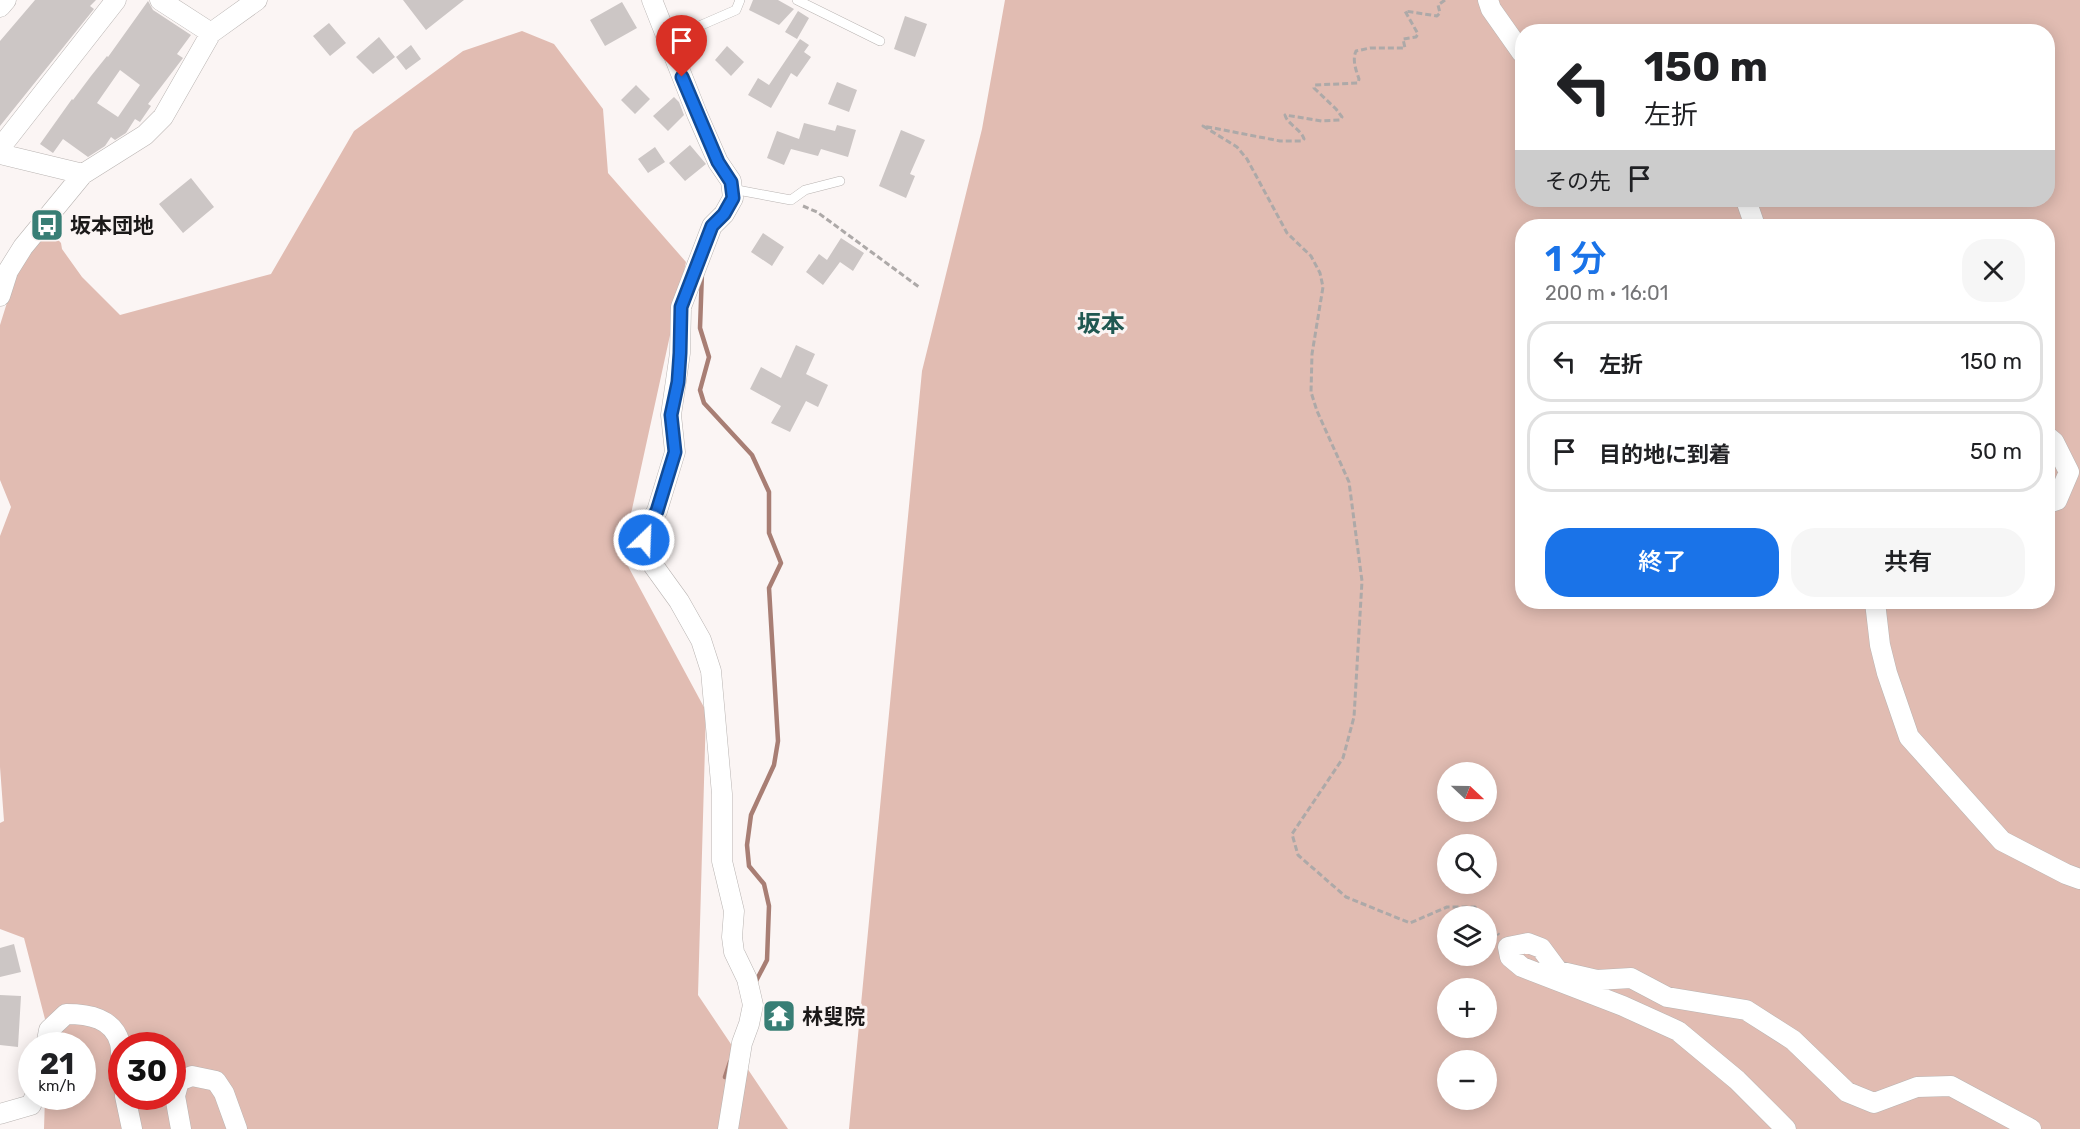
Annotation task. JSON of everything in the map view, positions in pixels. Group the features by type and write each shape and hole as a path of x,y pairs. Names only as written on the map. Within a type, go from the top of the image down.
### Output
{"street":[{"path":"0,8 6,0"},
{"path":"0,148 116,0"},
{"path":"160,0 211,33"},
{"path":"0,296 8,271 23,247 83,174 145,135 162,117 211,33 257,0"},
{"path":"652,0 718,162 731,182 733,198 724,214 712,226 681,307 678,382 671,415 675,452 657,511 647,526 644,540 652,565 679,601 701,640 711,671 722,794 722,861 734,911 732,937 734,952 748,985 753,1005 742,1043 728,1129"},
{"path":"1488,0 1491,9 1515,43"},
{"path":"0,154 83,174"},
{"path":"2055,444 2069,472 2055,500"},
{"path":"1876,609 1882,654 1909,737 2002,841 2080,879"},
{"path":"1786,1129 1737,1080 1678,1031 1623,1006 1522,968 1510,957 1508,947 1528,943 1541,948 1558,971 1597,980 1631,978 1667,997 1746,1010 1794,1040 1848,1092 1874,1103 1917,1087 1951,1086 2031,1129"},
{"path":"49,1032 66,1014 87,1014 111,1025 114,1032"},
{"path":"181,1129 175,1096 179,1081 192,1076 216,1081 224,1093 237,1129"},
{"path":"0,1114 18,1109"},
{"path":"128,1110 132,1129"}],"lane":[{"path":"667,40 736,10 740,0"},
{"path":"797,0 880,41"},
{"path":"732,189 791,200 805,190 840,182"}],"path":[{"path":"1437,911 1410,923 1346,897 1298,855 1292,834 1343,758 1354,717 1362,581 1349,482 1317,411 1311,392 1312,354 1323,287 1320,273 1311,256 1287,232 1247,159 1237,147 1203,126 1280,141 1302,141 1303,135 1286,119 1285,115 1330,122 1340,120 1342,117 1314,88 1315,85 1358,83 1354,55 1356,51 1370,48 1404,49 1406,47 1404,38 1416,37 1418,33 1405,11 1437,16 1440,13 1438,5 1445,0"},
{"path":"791,200 818,212 919,287"}],"shaded area":[{"path":"1005,0 2080,0 2080,1129 849,1129 922,371 982,129"},
{"path":"522,31 554,44 603,109 608,173 686,262 622,555 706,711 698,995 788,1129 44,1129 45,1110 96,1110 96,1032 46,1032 46,1023 24,938 0,929 0,823 4,821 0,767 0,536 11,507 0,480 0,325 15,277 45,226 61,243 62,249 82,277 120,315 271,274 354,131 463,51"}],"building":[{"path":"35,0 96,0 90,6 94,9 0,126 0,41"},
{"path":"403,0 464,0 426,30"},
{"path":"753,0 778,0 794,9 779,25 749,10"},
{"path":"148,1 153,10 191,35 177,54 183,58 148,104 151,106 140,122 135,119 126,133 115,140 111,137 105,146 88,157 63,139 53,153 40,144 72,99 108,57","holes":["120,70 140,85 118,117 97,103"]},
{"path":"622,2 637,28 605,46 590,20"},
{"path":"798,11 809,18 797,39 785,32"},
{"path":"905,16 927,24 915,57 894,49"},
{"path":"329,23 346,43 330,56 313,36"},
{"path":"379,37 395,57 373,74 356,57"},
{"path":"800,39 809,45 804,52 811,57 797,77 791,73 771,108 748,95 758,78 769,85"},
{"path":"411,45 421,59 406,70 396,57"},
{"path":"727,46 744,62 731,76 715,60"},
{"path":"837,82 857,90 849,112 828,104"},
{"path":"636,85 650,99 635,114 621,100"},
{"path":"674,97 679,102 684,115 668,131 653,116"},
{"path":"804,123 835,131 837,125 856,130 848,157 821,149 818,156 791,149 784,165 767,158 777,131 799,139"},
{"path":"901,130 925,140 910,174 915,176 906,198 879,186"},
{"path":"690,145 706,164 685,181 669,163"},
{"path":"655,147 665,162 648,173 638,159"},
{"path":"191,178 214,207 183,233 159,204"},
{"path":"763,233 784,247 772,266 751,252"},
{"path":"841,238 864,253 853,271 840,262 823,285 806,272 819,254 827,260"},
{"path":"796,345 815,354 806,374 828,385 818,407 806,401 790,432 771,423 781,406 750,389 761,367 781,378"},
{"path":"14,944 21,972 0,977 0,948"},
{"path":"0,995 21,996 18,1047 0,1045"}],"waterway":[{"path":"702,272 700,328 709,357 700,390 704,403 752,455 769,492 769,533 781,563 769,588 778,741 774,765 751,815 747,845 749,866 764,884 769,906 767,960 753,984"},
{"path":"725,1077 730,1062"}],"place":[{"name":"坂本団地","path":"47,225"},
{"name":"林叟院","path":"779,1016"}],"district":[{"name":"坂本","path":"1101,324"}],"route":[{"path":"644,540 647,526 657,511 675,452 671,415 678,382 681,307 712,226 724,214 733,198 731,182 718,162 682,77"}]}
